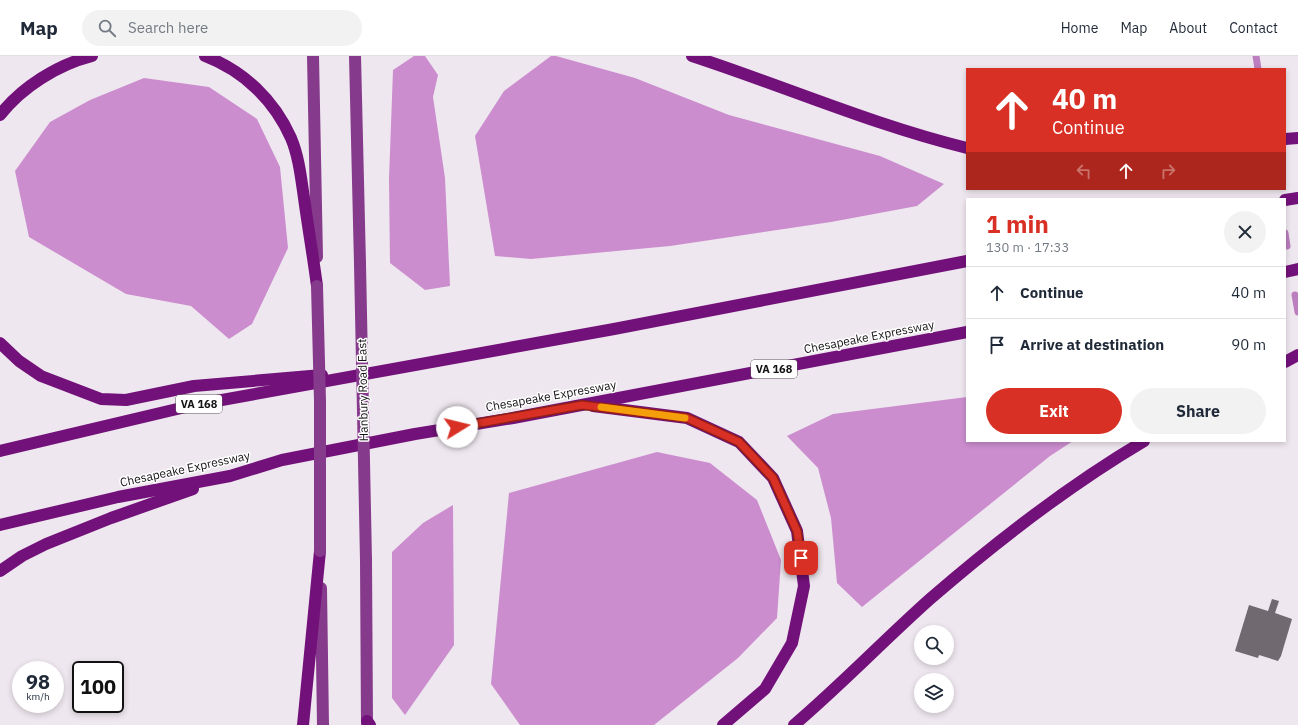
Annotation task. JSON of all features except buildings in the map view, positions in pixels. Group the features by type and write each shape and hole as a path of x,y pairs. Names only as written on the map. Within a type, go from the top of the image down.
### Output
{"highway":[{"path":"0,115 5,108 27,88 64,66 92,56"},
{"path":"205,56 228,67 251,83 266,98 281,119 292,140 299,168 317,286"},
{"path":"692,56 857,115 920,136 966,148"},
{"path":"1286,139 1298,138"},
{"path":"1286,200 1298,198"},
{"name":"VA 168","path":"0,451 194,405 401,368 966,261"},
{"path":"1286,272 1298,269"},
{"name":"Chesapeake Expressway","path":"0,525 118,497 230,476 282,460 966,332"},
{"path":"0,343 19,361 41,376 101,399 126,400 194,386 401,368"},
{"path":"1286,361 1298,355"},
{"path":"582,405 687,418 739,442 773,478 797,531 804,586 792,643 765,690 723,725"},
{"path":"794,725 930,600 1001,540 1058,498 1142,442"},
{"path":"0,571 22,556 46,544 111,518 230,476"},
{"path":"303,725 320,551"}],"main road":[{"path":"313,56 320,401 322,725"},
{"name":"Hanbury Road East","path":"355,56 368,724"}],"shaded area":[{"path":"414,56 425,56 438,75 433,97 445,178 450,286 425,290 390,263 389,179 393,70"},
{"path":"551,56 556,56 635,78 729,115 880,156 944,184 917,206 831,222 670,246 531,259 495,256 475,136 504,91"},
{"path":"144,78 209,87 257,119 280,167 288,248 252,324 229,339 191,306 126,294 29,237 15,171 50,122 90,100"},
{"path":"966,397 966,442 1071,442 1050,456 862,607 837,583 831,518 818,468 787,436 833,414"},
{"path":"657,452 710,463 757,500 781,560 777,618 738,658 654,725 520,725 491,684 509,493"},
{"path":"453,505 454,645 405,715 392,698 392,552 423,523"}],"waterway":[{"path":"1256,56 1258,68"},
{"path":"1286,240 1287,246"},
{"path":"1295,295 1298,312"}],"slow traffic":[{"path":"601,407 685,418"}],"route":[{"path":"457,427 582,405 687,418 739,442 773,478 797,531 801,558"}]}
